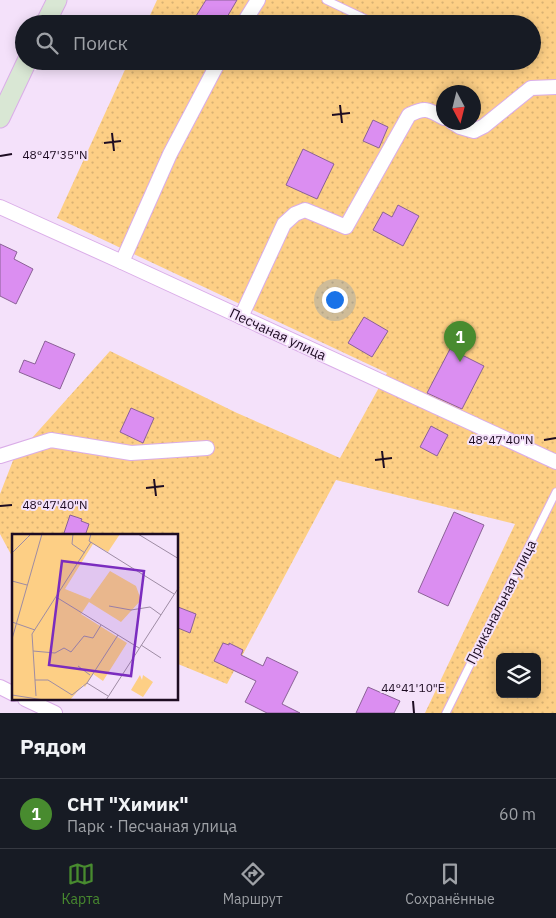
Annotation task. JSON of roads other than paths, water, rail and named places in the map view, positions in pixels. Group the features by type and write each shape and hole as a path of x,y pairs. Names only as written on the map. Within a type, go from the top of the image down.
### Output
{"street":[{"path":"50,15 57,0"},
{"path":"249,15 258,0"},
{"path":"0,118 23,70"},
{"path":"122,262 170,154 214,70"},
{"path":"481,127 531,88 556,87"},
{"path":"242,317 284,224 295,214 305,210 346,227 409,116 420,109 436,113"},
{"name":"Песчаная улица","path":"0,207 556,462"},
{"path":"0,456 51,440 131,453 207,448"},
{"path":"0,687 12,693"},
{"path":"27,700 55,713"}],"lane":[{"path":"326,0 358,15"},
{"name":"Приканальная улица","path":"446,713 556,492"}],"place":[{"name":"СНТ \"Химик\"","path":"460,362"}]}
